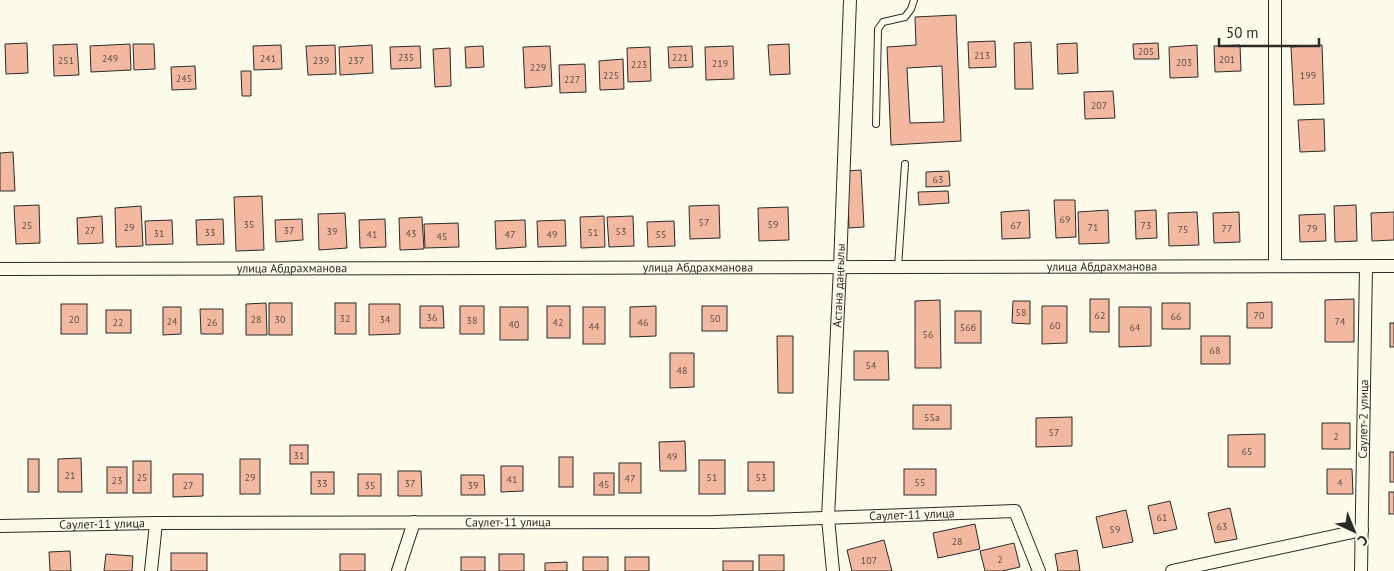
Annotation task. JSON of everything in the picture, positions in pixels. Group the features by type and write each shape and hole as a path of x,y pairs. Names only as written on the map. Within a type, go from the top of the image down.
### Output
{"street":[{"name":"Астана даңғылы","path":"833,571 828,518 850,0"},
{"path":"1275,0 1275,266"},
{"name":"Саулет-2 улица","path":"1361,571 1366,266"},
{"name":"улица Абдрахманова","path":"0,269 1394,266"},
{"name":"Саулет-11 улица","path":"0,526 156,523 715,522 1015,511 1039,571"},
{"path":"398,571 414,522"},
{"path":"151,571 156,523"},
{"path":"1172,571 1362,530"}],"lane":[{"path":"876,124 878,29 883,22 905,17 911,9 914,0"},
{"path":"898,267 905,164"}],"building":[{"path":"956,15 961,141 891,145 887,47 916,45 915,17","holes":["942,66 944,122 910,123 907,68"]},
{"path":"995,41 996,67 969,68 968,42"},
{"path":"1031,42 1033,89 1015,89 1014,43"},
{"path":"27,43 28,73 6,74 5,44"},
{"path":"1077,43 1078,73 1058,74 1057,44"},
{"path":"1158,43 1159,59 1134,59 1133,44"},
{"path":"77,44 79,75 54,76 53,45"},
{"path":"130,44 131,70 91,72 90,46"},
{"path":"133,44 154,44 155,69 134,70"},
{"path":"789,44 790,74 770,75 768,45"},
{"path":"281,45 282,69 254,70 253,46"},
{"path":"335,45 336,74 308,75 306,46"},
{"path":"372,45 373,73 340,75 339,47"},
{"path":"1197,45 1198,77 1170,78 1169,47"},
{"path":"1240,45 1241,71 1215,72 1214,46"},
{"path":"1322,45 1324,104 1294,105 1291,47"},
{"path":"420,46 421,68 391,69 390,47"},
{"path":"483,46 484,67 466,68 465,47"},
{"path":"550,46 552,86 525,88 523,47"},
{"path":"692,46 693,67 669,68 668,47"},
{"path":"733,46 734,79 706,80 705,47"},
{"path":"650,47 651,81 628,82 627,48"},
{"path":"450,48 451,86 435,87 433,49"},
{"path":"623,59 624,89 600,90 599,61"},
{"path":"585,64 586,92 560,93 559,65"},
{"path":"195,66 196,89 172,90 171,67"},
{"path":"241,71 251,71 251,96 242,96"},
{"path":"1113,91 1115,118 1085,119 1084,92"},
{"path":"1324,119 1325,151 1300,152 1298,120"},
{"path":"13,152 15,191 0,191 0,153"},
{"path":"861,170 864,227 849,228 847,171"},
{"path":"949,171 950,186 926,187 926,172"},
{"path":"948,191 949,203 919,205 918,192"},
{"path":"262,196 264,250 236,251 234,197"},
{"path":"1054,200 1075,200 1076,237 1056,238"},
{"path":"39,205 40,243 16,244 14,206"},
{"path":"719,205 720,238 690,239 689,206"},
{"path":"1356,205 1357,241 1335,242 1334,206"},
{"path":"141,206 143,246 116,247 115,208"},
{"path":"788,207 789,240 759,241 758,208"},
{"path":"1029,210 1030,238 1002,239 1001,212"},
{"path":"1108,210 1109,243 1079,244 1078,212"},
{"path":"1156,210 1157,238 1136,239 1135,211"},
{"path":"1197,212 1199,245 1169,246 1168,213"},
{"path":"1239,212 1240,242 1214,243 1213,213"},
{"path":"1394,212 1394,240 1372,241 1371,213"},
{"path":"345,213 347,248 319,250 318,214"},
{"path":"1325,214 1326,241 1300,242 1299,215"},
{"path":"102,216 103,243 78,244 77,218"},
{"path":"604,216 605,247 581,248 580,217"},
{"path":"633,216 634,246 609,247 607,217"},
{"path":"422,217 424,249 400,250 399,218"},
{"path":"223,219 224,244 197,245 196,220"},
{"path":"302,219 303,240 276,242 275,220"},
{"path":"385,219 386,247 360,248 359,220"},
{"path":"172,220 173,244 146,245 145,221"},
{"path":"525,220 526,247 496,249 495,221"},
{"path":"565,220 566,246 538,247 537,221"},
{"path":"674,221 675,246 648,247 647,222"},
{"path":"458,223 459,247 425,248 424,224"},
{"path":"1090,299 1109,299 1109,332 1090,332"},
{"path":"1354,299 1354,342 1325,342 1325,300"},
{"path":"940,300 941,368 915,368 915,301"},
{"path":"1013,301 1030,301 1030,324 1012,323"},
{"path":"1272,302 1272,328 1247,328 1247,303"},
{"path":"266,303 267,335 246,335 246,304"},
{"path":"269,303 292,303 292,335 269,335"},
{"path":"335,303 356,303 356,334 335,334"},
{"path":"1162,303 1190,303 1190,329 1162,329"},
{"path":"61,304 87,304 87,334 61,334"},
{"path":"369,304 400,304 400,334 369,335"},
{"path":"420,306 443,306 444,328 420,328"},
{"path":"460,306 484,306 484,334 460,334"},
{"path":"547,306 570,306 570,338 547,338"},
{"path":"656,306 656,336 630,337 630,307"},
{"path":"702,306 727,306 727,331 702,331"},
{"path":"1042,306 1067,306 1067,343 1042,344"},
{"path":"163,307 181,307 181,334 163,335"},
{"path":"500,307 528,307 528,340 500,340"},
{"path":"583,307 605,307 605,344 583,344"},
{"path":"1119,307 1151,307 1151,346 1119,347"},
{"path":"200,309 223,309 223,334 201,334"},
{"path":"106,310 131,310 131,333 106,333"},
{"path":"955,311 981,311 981,343 955,343"},
{"path":"1390,323 1394,323 1394,347 1390,347"},
{"path":"777,336 793,336 793,393 778,393"},
{"path":"1201,336 1230,336 1230,364 1201,364"},
{"path":"854,351 888,351 889,380 854,380"},
{"path":"670,353 694,353 694,387 670,388"},
{"path":"913,405 951,405 951,429 913,429"},
{"path":"1072,417 1072,446 1036,447 1036,418"},
{"path":"1322,423 1350,423 1350,449 1322,449"},
{"path":"1265,434 1265,467 1228,467 1228,435"},
{"path":"685,441 686,471 660,471 659,442"},
{"path":"290,445 308,445 308,464 290,464"},
{"path":"1390,452 1394,452 1394,482 1390,482"},
{"path":"559,457 573,457 573,487 559,487"},
{"path":"81,458 82,492 58,492 58,459"},
{"path":"28,459 39,459 39,492 28,492"},
{"path":"240,459 260,459 260,494 240,494"},
{"path":"699,460 725,460 725,494 699,494"},
{"path":"133,461 151,461 151,493 133,493"},
{"path":"748,462 774,462 774,491 748,491"},
{"path":"619,463 641,463 641,493 619,493"},
{"path":"501,466 523,466 523,491 501,492"},
{"path":"107,467 127,467 127,493 107,493"},
{"path":"904,469 936,469 936,495 904,495"},
{"path":"1327,469 1352,469 1353,494 1327,494"},
{"path":"398,471 421,471 422,496 398,496"},
{"path":"311,472 334,472 334,494 311,494"},
{"path":"594,473 614,473 614,495 594,495"},
{"path":"173,474 203,474 203,496 173,497"},
{"path":"358,474 381,474 381,496 358,496"},
{"path":"461,475 484,475 485,495 461,495"},
{"path":"1389,492 1394,492 1394,514 1389,514"},
{"path":"1170,501 1177,529 1154,534 1148,506"},
{"path":"1230,508 1237,539 1215,543 1208,513"},
{"path":"1126,510 1133,542 1103,548 1096,517"},
{"path":"975,524 980,549 938,558 933,533"},
{"path":"884,540 892,571 852,571 847,550"},
{"path":"1014,543 1020,567 1002,571 985,571 980,551"},
{"path":"1077,550 1080,571 1058,571 1055,554"},
{"path":"70,551 71,571 50,571 49,552"},
{"path":"171,553 207,553 207,571 171,571"},
{"path":"106,554 133,556 132,571 104,571"},
{"path":"340,554 365,554 365,571 340,571"},
{"path":"499,554 524,554 524,571 499,571"},
{"path":"759,555 784,555 784,571 759,571"},
{"path":"461,557 485,557 485,571 461,571"},
{"path":"583,557 608,557 608,571 583,571"},
{"path":"625,557 649,557 649,571 625,571"},
{"path":"723,561 753,561 753,571 723,571"},
{"path":"567,562 567,571 545,571 545,563"}]}
